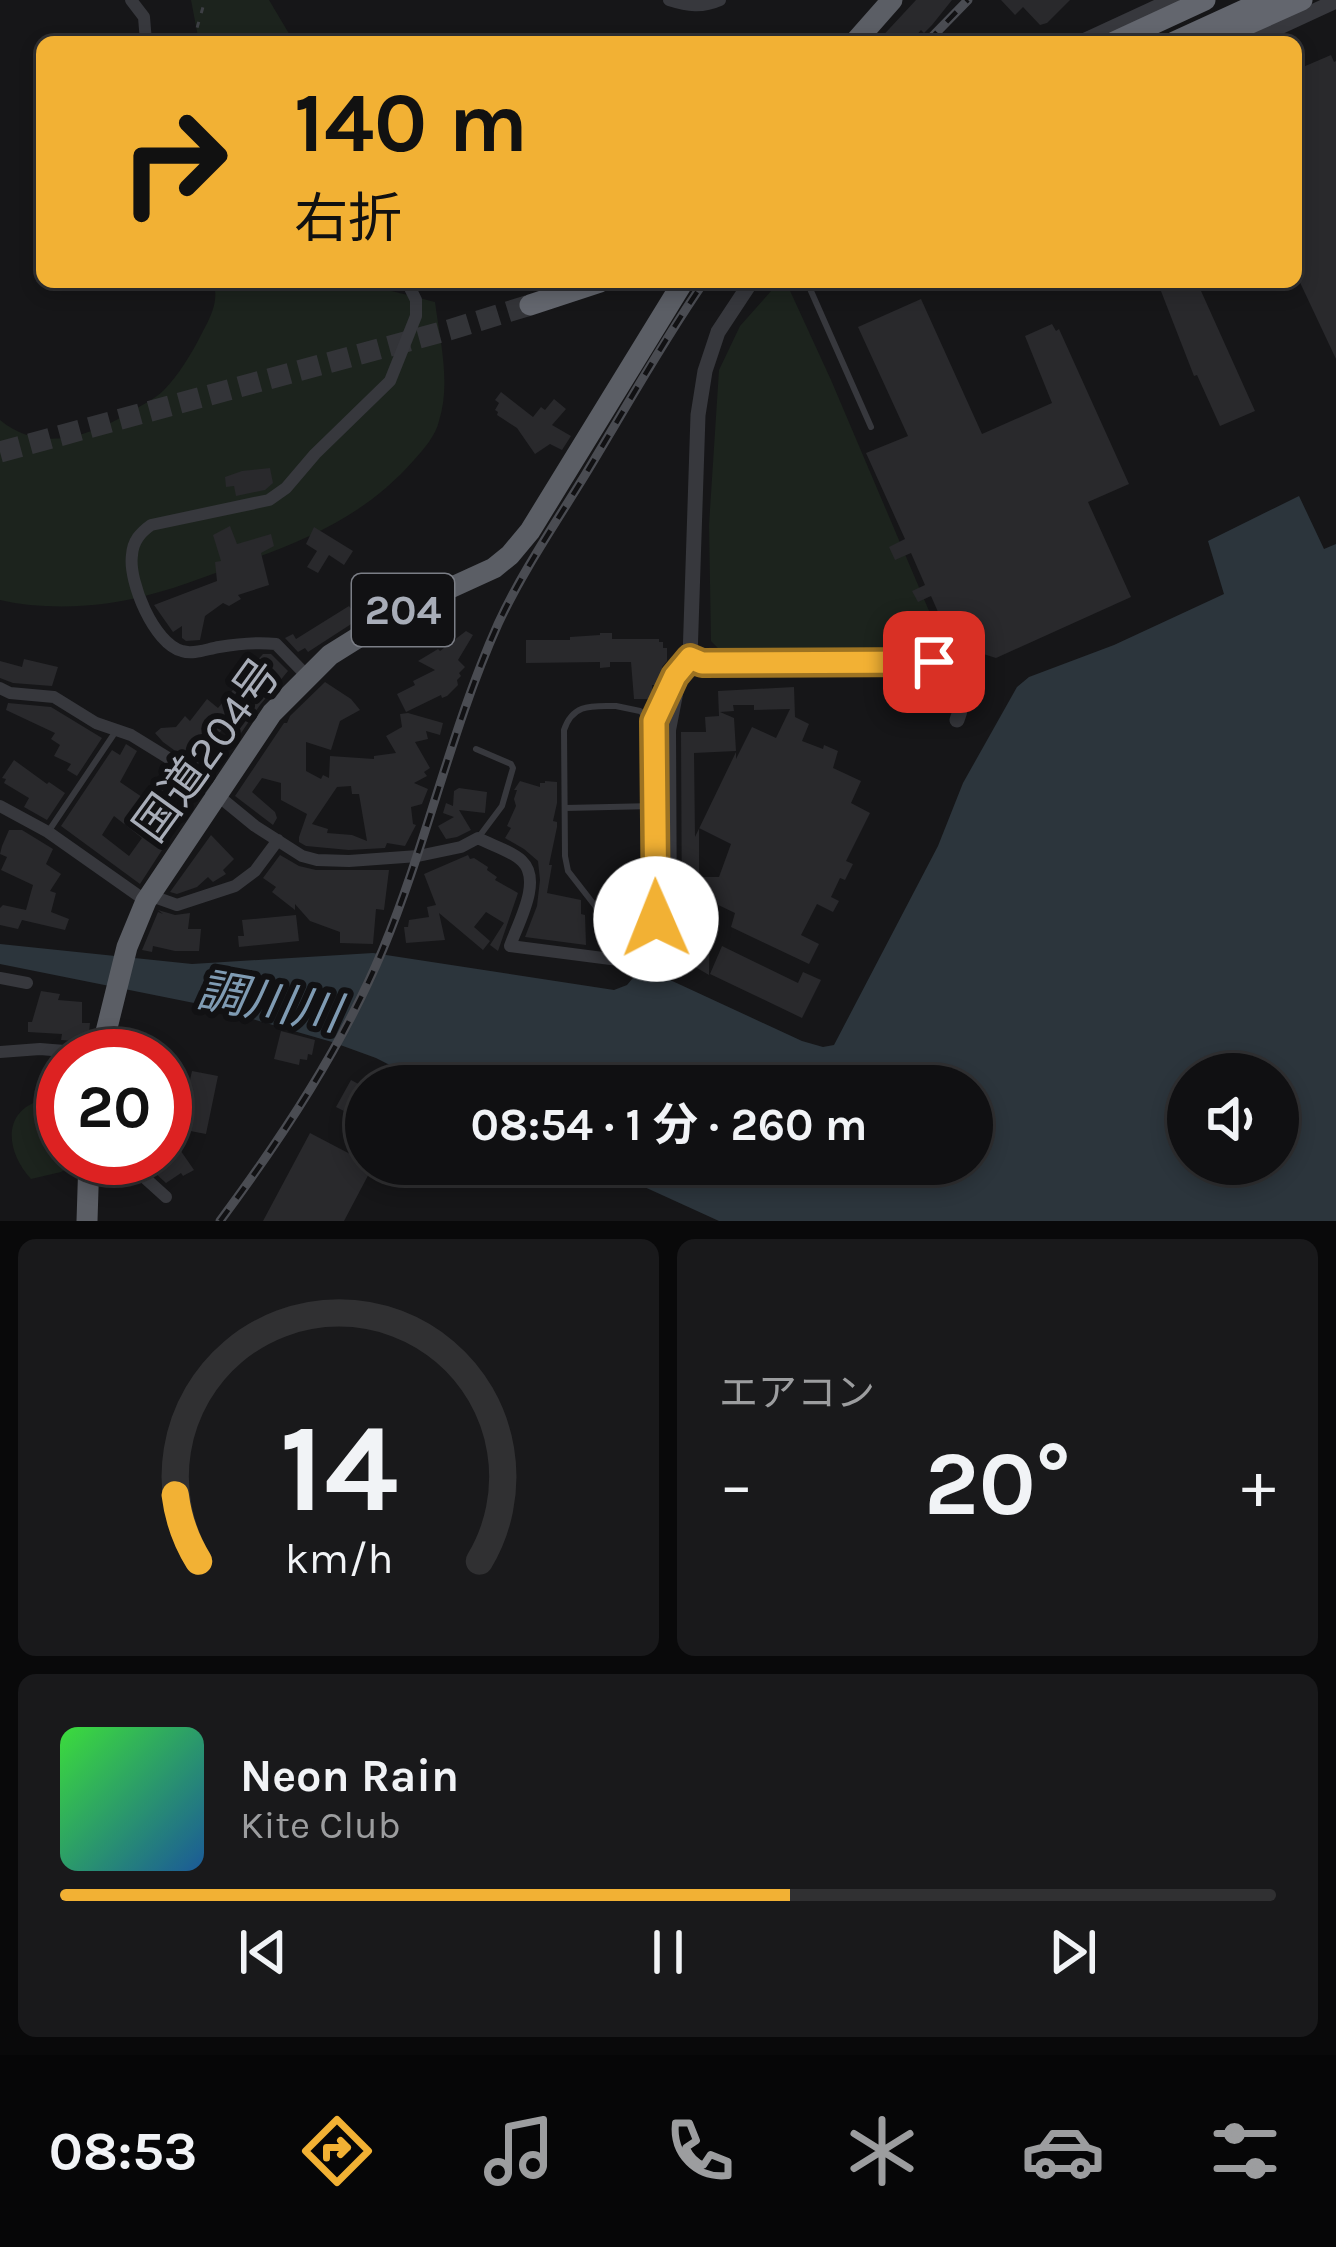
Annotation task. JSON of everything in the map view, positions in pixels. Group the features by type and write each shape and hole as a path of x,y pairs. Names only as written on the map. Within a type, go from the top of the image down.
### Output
{"highway":[{"path":"860,36 892,0"},
{"path":"1127,36 1205,0"},
{"path":"1166,36 1243,0"},
{"path":"1187,36 1265,0"},
{"path":"1221,36 1302,0"},
{"path":"548,288 528,299 575,288"},
{"name":"国道204号","path":"107,1029 128,947 147,898 272,713 307,676 364,632 472,580 510,556 679,288"},
{"path":"87,1221 88,1185"}],"street":[{"path":"131,0 144,16 146,36"},
{"path":"669,0 702,6 720,0"},
{"path":"1094,36 1172,0"},
{"path":"1260,36 1336,1"},
{"path":"307,676 275,644 182,652 167,643 145,611 131,563 132,550 139,535 152,525 269,500 286,488 390,381 416,316 410,288"},
{"path":"0,688 54,698 130,735 169,758 255,826 302,856 349,861 444,852 478,838 523,862 529,875 529,893 510,946 634,962 659,956 671,932 670,730 679,684 690,658 698,415 705,370 718,332 747,288"},
{"path":"690,658 702,663 934,662 961,680 964,702 957,720"},
{"path":"0,806 147,898 177,905 235,886 255,872 278,840"},
{"path":"0,978 27,983"},
{"path":"0,1052 36,1049"},
{"path":"153,1185 166,1197"}],"lane":[{"path":"810,288 871,427"},
{"path":"654,721 640,711 616,706 581,707 569,716 564,730 568,871 596,908 604,938 617,946 632,947 653,933 654,721 675,676 690,658"},
{"path":"48,832 116,731"},
{"path":"476,749 513,768 502,806 478,838"},
{"path":"565,808 654,806"}],"path":[{"path":"195,36 205,0"}],"shaded area":[{"path":"191,0 269,0 290,36 198,36"},
{"path":"380,288 435,302 444,392 429,442 395,480 353,512 309,536 204,577 142,597 97,605 41,606 0,600 0,420 32,436 66,438 100,428 153,399 193,349 211,316 215,289"},
{"path":"774,288 789,288 938,632 892,648 723,653 711,641 709,525 719,370 740,326"},
{"path":"36,1102 36,1178 31,1179 16,1157 12,1134 19,1113"}],"water":[{"name":"調川川","path":"1299,496 1324,549 1336,544 1336,1221 719,1221 640,1185 993,1185 993,1065 390,1065 332,1042 204,1005 0,964 0,944 192,964 373,953 614,990 627,985 642,967 802,1041 834,1045 938,846 963,783 1017,687 1029,677 1114,645 1224,594 1208,541"}],"building":[{"path":"916,0 952,0 924,33 883,36"},
{"path":"1001,0 1070,0 1040,25 1023,7 1015,15"},
{"path":"1331,55 1336,61 1336,359 1302,287 1302,67"},
{"path":"1160,288 1200,288 1255,411 1220,426 1194,376"},
{"path":"921,299 982,434 1052,403 1025,336 1052,324 1059,329 1129,484 1088,502 1131,597 996,658 952,644 931,596 918,602 912,591 925,585 911,553 895,560 889,547 905,539 866,453 908,436 858,327"},
{"path":"501,392 533,417 554,399 566,409 552,425 571,436 562,450 550,444 535,454 517,428 497,415 495,400"},
{"path":"270,468 273,483 265,490 236,496 234,486 226,487 225,477"},
{"path":"230,526 237,544 271,534 274,546 261,553 269,585 238,595 241,599 229,606 223,603 205,616 200,640 186,641 182,626 173,632 154,605 217,581 215,562 221,561 213,535"},
{"path":"314,527 353,551 344,565 329,555 318,573 307,567 317,551 306,544"},
{"path":"349,606 362,617 308,652 305,648 298,652 285,638 293,634 296,639"},
{"path":"466,631 473,635 458,660 465,667 458,685 447,696 406,712 397,694 435,670 418,661"},
{"path":"612,633 612,639 663,642 667,661 662,667 662,685 652,685 653,699 634,699 631,662 610,662 610,667 600,668 600,662 526,663 526,640 570,640"},
{"path":"263,654 271,654 288,671 237,739 223,728 208,748 222,761 211,777 155,733 176,727 185,716 190,721 207,699 218,708 237,685 233,681"},
{"path":"24,659 58,667 52,686 0,678 0,661 22,667"},
{"path":"325,682 360,710 340,721 331,750 306,742 306,771 321,779 323,775 329,778 330,756 374,759 396,753 386,736 402,727 400,714 443,723 440,735 426,731 428,739 415,742 430,768 424,772 427,776 414,783 428,789 422,804 411,807 416,825 405,846 387,843 385,848 349,850 306,846 299,837 307,814 281,800 281,783 262,778 252,792 275,812 273,825 235,796 290,716","holes":["351,786 352,794 359,794 367,841 327,833 328,829 312,824 337,787"]},
{"path":"794,687 795,717 809,724 802,741 838,751 833,768 861,781 851,803 870,813 846,861 853,864 831,897 839,901 833,912 817,904 801,935 819,944 809,964 731,927 735,913 710,901 709,975 692,965 701,948 678,948 682,932 681,732 706,732 705,717 719,716 718,691","holes":["733,705 790,709 776,738 752,727 736,759 736,752 699,828 731,844 719,877 699,877 694,753 736,751 734,718 720,712 734,711"]},
{"path":"8,703 51,707 102,738 77,776 67,770 71,764 54,756 60,745 51,739 55,733 6,710"},
{"path":"126,744 137,751 120,782 142,797 157,776 168,783 149,810 175,830 140,884 61,826 112,750 120,755","holes":["114,816 142,838 129,856 102,835"]},
{"path":"14,760 65,793 47,820 24,807 29,798 4,783 2,778"},
{"path":"520,781 540,787 545,781 557,782 553,821 557,827 547,893 581,900 586,945 525,937 537,906 538,861 505,838"},
{"path":"454,791 487,792 485,813 459,810 471,830 446,839 438,826 454,817 443,813 446,803 453,806"},
{"path":"9,830 22,830 53,849 46,864 61,874 50,891 56,893 51,912 69,919 65,930 22,920 18,929 0,925 0,908 26,910 33,885 1,870 7,857 0,854"},
{"path":"211,835 234,859 223,870 226,874 213,882 208,877 177,894 170,892"},
{"path":"280,855 316,870 389,870 384,910 376,909 373,944 340,943 340,932 310,921 295,904 295,910 272,892 276,887 263,878"},
{"path":"468,855 518,893 498,951 490,945 504,923 486,912 474,927 490,941 483,950 439,913 445,940 406,943 404,927 409,920 429,917 427,907 436,905 424,874"},
{"path":"158,910 190,913 188,929 201,929 199,951 153,946 152,952 142,950 158,912 163,914"},
{"path":"296,915 299,941 239,947 238,936 244,936 242,920"},
{"path":"722,946 798,983 803,972 821,980 802,1018 710,974"},
{"path":"41,991 60,994 58,1000 82,1002 82,1023 90,1023 89,1029 28,1032 28,1022 32,1022"},
{"path":"281,1031 315,1040 312,1055 300,1059 299,1065 274,1059"},
{"path":"192,1071 218,1076 206,1134 192,1131"},
{"path":"345,1091 345,1112 336,1107"},
{"path":"310,1133 345,1151 345,1185 363,1185 344,1221 263,1221"}],"tunnel":[{"path":"0,452 530,305"}],"railway":[{"path":"933,36 968,0"},
{"path":"220,1221 310,1090 367,985 399,909 466,704 507,605 700,288"}],"route":[{"path":"656,919 654,721 675,676 690,658 702,663 934,662"}]}
